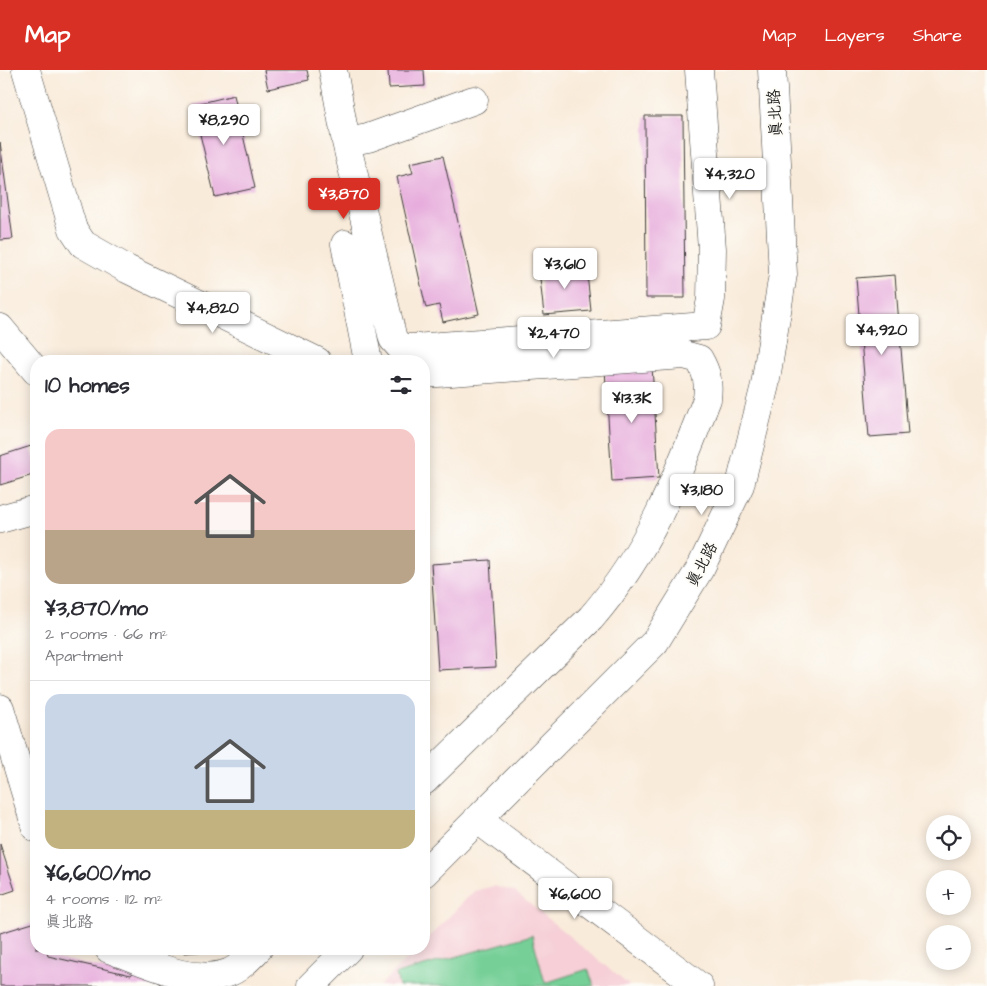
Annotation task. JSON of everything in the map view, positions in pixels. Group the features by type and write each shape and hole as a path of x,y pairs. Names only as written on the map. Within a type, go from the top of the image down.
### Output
{"street":[{"path":"26,70 73,229 83,244 127,269 305,355"},
{"path":"333,70 346,142 393,339 401,348 706,326 711,300 712,249 699,70"},
{"name":"真北路","path":"430,867 654,642 701,567 740,485 765,385 783,274 772,70"},
{"path":"346,142 368,138 474,100"},
{"path":"345,244 367,355"},
{"path":"0,328 30,363"},
{"path":"430,374 684,355 699,359 706,372 709,384 707,399 662,511 634,562 615,590 591,618 430,775"},
{"path":"0,519 30,511"},
{"path":"0,708 30,808"},
{"path":"477,820 700,986"},
{"path":"126,955 184,976 210,977 229,973 251,955"},
{"path":"311,986 342,955"}],"shaded area":[{"path":"494,886 514,891 630,986 379,986 411,955 430,955 430,936 474,891"}],"green space":[{"path":"532,935 545,983 588,969 594,986 399,986 396,974"}],"building":[{"path":"264,70 307,70 309,80 268,89"},
{"path":"388,70 424,70 425,86 389,88"},
{"path":"234,95 255,188 215,197 193,105"},
{"path":"645,116 683,116 685,298 646,298"},
{"path":"0,142 13,239 0,240"},
{"path":"443,156 479,314 443,322 439,305 426,308 397,177 413,173 410,163"},
{"path":"586,265 591,311 544,315 539,269"},
{"path":"895,275 908,434 869,437 856,278"},
{"path":"652,366 659,478 612,481 605,369"},
{"path":"30,446 30,476 0,485 0,456"},
{"path":"490,560 496,667 438,670 431,564"},
{"path":"0,844 15,890 0,895"},
{"path":"30,924 30,955 48,955 131,975 139,966 161,984 164,978 173,986 0,986 0,933"}]}
